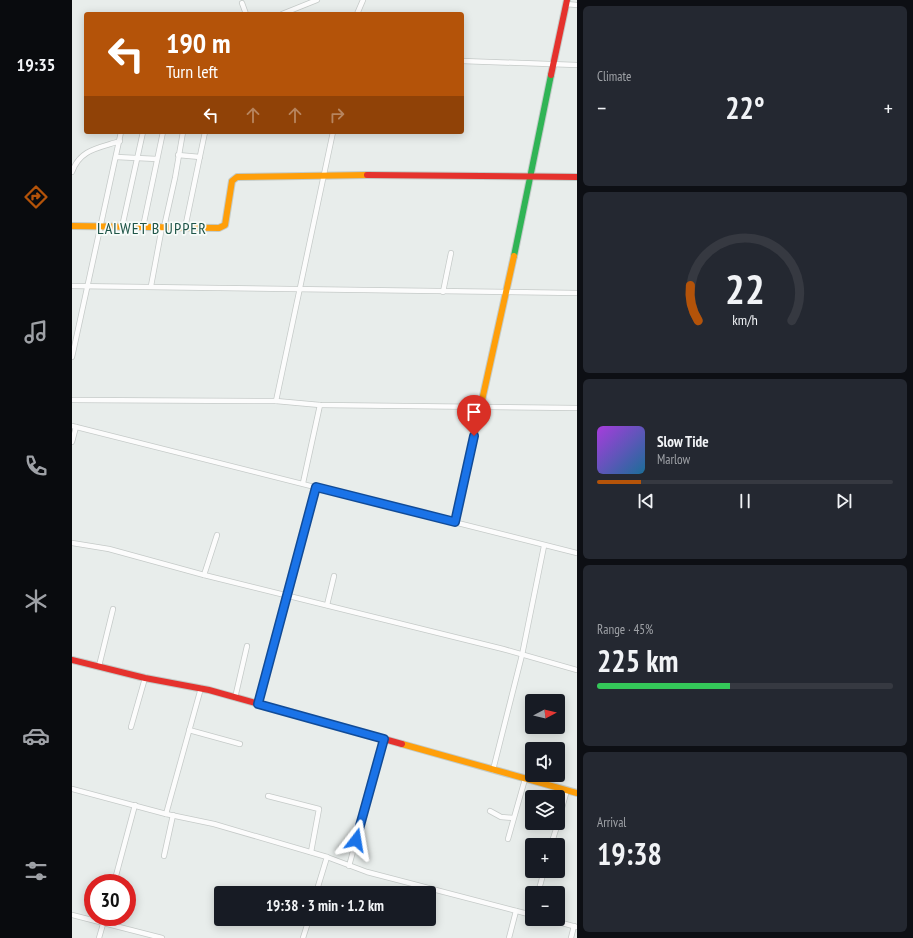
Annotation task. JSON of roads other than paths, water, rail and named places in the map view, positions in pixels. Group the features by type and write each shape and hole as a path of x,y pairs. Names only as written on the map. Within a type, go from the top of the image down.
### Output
{"street":[{"path":"287,12 317,0"},
{"path":"358,12 363,0"},
{"path":"455,522 506,293 567,2 577,5"},
{"path":"242,3 245,12"},
{"path":"464,62 577,65"},
{"path":"72,357 121,134"},
{"path":"122,226 143,134"},
{"path":"143,227 163,134"},
{"path":"151,286 183,134"},
{"path":"185,228 205,134"},
{"path":"276,401 334,134"},
{"path":"72,172 75,164 82,154 120,141"},
{"path":"178,155 200,157"},
{"path":"116,156 158,159"},
{"path":"72,226 214,229 225,225 232,181 237,177 410,174 577,177"},
{"path":"443,292 451,253"},
{"path":"72,286 577,293"},
{"path":"72,400 276,401 320,405 577,408"},
{"path":"303,483 320,405"},
{"path":"72,442 74,427 303,483 544,546 577,553"},
{"path":"258,704 316,487"},
{"path":"204,575 217,535"},
{"path":"72,543 109,549 204,575 503,648 522,655 577,670"},
{"path":"493,770 522,655 544,546"},
{"path":"327,605 334,576"},
{"path":"99,666 113,609"},
{"path":"236,698 247,646"},
{"path":"72,660 145,678 201,688 525,779 508,839"},
{"path":"131,727 145,678"},
{"path":"166,814 201,688"},
{"path":"189,730 240,744"},
{"path":"349,866 384,739"},
{"path":"536,782 577,793"},
{"path":"72,789 166,814 214,824 311,852 349,866 525,913"},
{"path":"565,797 567,790"},
{"path":"268,796 319,809 311,852"},
{"path":"116,874 135,805"},
{"path":"490,811 500,817 513,818"},
{"path":"164,856 173,815"},
{"path":"318,886 326,857"},
{"path":"509,938 516,911"},
{"path":"72,915 84,916"},
{"path":"565,923 576,926 571,938"},
{"path":"99,938 102,926"},
{"path":"125,926 162,938"},
{"path":"303,938 307,926"},
{"path":"142,938 143,932"}],"district":[{"name":"LALWET B UPPER","path":"152,228"}]}
